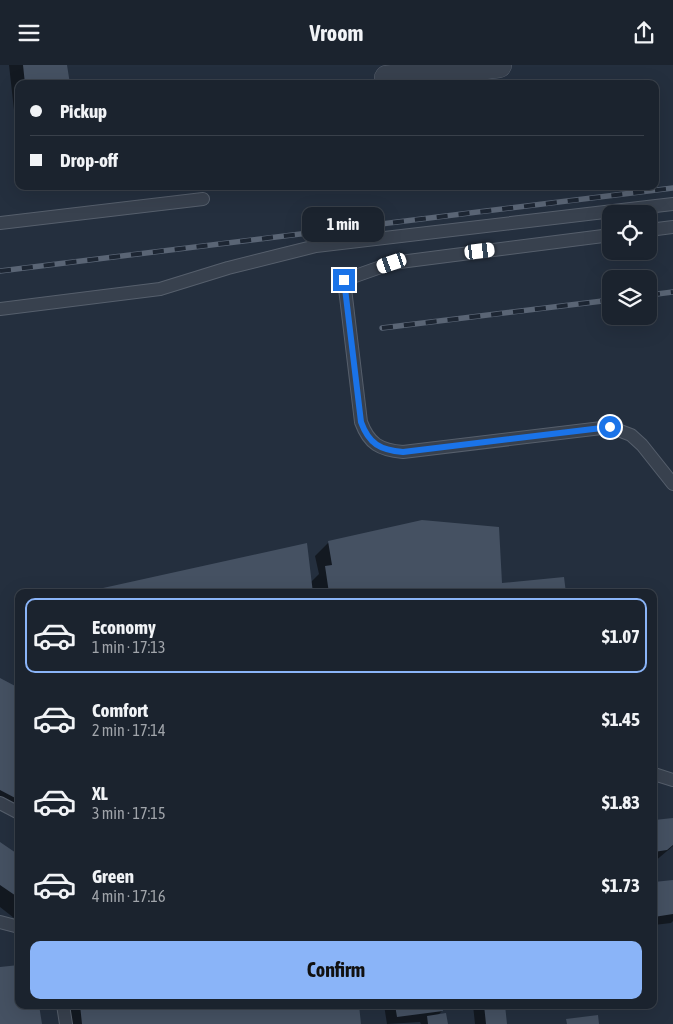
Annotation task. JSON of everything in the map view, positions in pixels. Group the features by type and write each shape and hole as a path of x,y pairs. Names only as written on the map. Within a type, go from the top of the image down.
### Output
{"street":[{"path":"387,78 499,65"}],"lane":[{"path":"0,223 203,199"},
{"path":"0,309 160,289 228,268 316,246 673,204"},
{"path":"657,229 673,227"},
{"path":"602,236 392,263 344,280 361,422 366,435 376,445 388,451 403,452 610,427 631,435 642,445 673,484"},
{"path":"657,775 673,780"},
{"path":"0,803 15,811"},
{"path":"0,922 15,926"},
{"path":"64,1009 66,1024"}],"building":[{"path":"23,65 67,65 69,80 25,80"},
{"path":"422,520 499,527 502,583 564,577 566,589 328,589 325,566 332,565 328,541"},
{"path":"307,543 313,589 103,589"},
{"path":"0,678 15,686 15,798 0,790"},
{"path":"673,818 673,845 667,850 657,852 657,820"},
{"path":"0,842 15,852 15,895 0,885"},
{"path":"673,880 673,914 657,917 657,882"},
{"path":"15,965 15,1009 40,1009 42,1024 0,1024 0,967"},
{"path":"80,1009 359,1009 361,1024 82,1024"},
{"path":"396,1009 443,1009 443,1011 397,1017"},
{"path":"484,1009 505,1009 507,1024 486,1024"},
{"path":"446,1013 448,1024 428,1024 427,1016"},
{"path":"598,1015 599,1024 567,1024 566,1019"}],"railway":[{"path":"659,190 673,188"},
{"path":"0,271 657,190"},
{"path":"657,294 673,292"},
{"path":"382,328 602,301"}],"route":[{"path":"344,280 361,422 366,435 376,445 388,451 403,452 610,427"}]}
